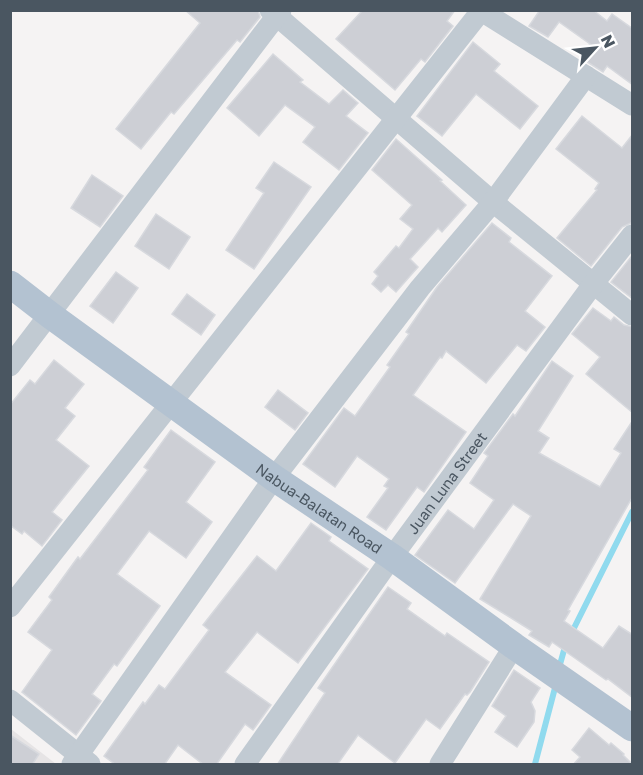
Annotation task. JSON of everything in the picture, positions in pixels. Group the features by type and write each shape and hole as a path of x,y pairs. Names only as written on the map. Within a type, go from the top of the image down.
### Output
{"main road":[{"name":"Nabua-Balatan Road","path":"10,284 274,478 392,557 545,668 633,728"}],"street":[{"path":"10,608 481,11 633,105"},
{"path":"10,366 276,13 492,202 633,315"},
{"path":"10,700 80,761 274,478 420,288 492,202 586,76"},
{"name":"Juan Luna Street","path":"245,765 392,557 594,283 633,235"},
{"path":"440,765 514,646"}],"shaded area":[{"path":"11,729 56,764 11,764"}],"building":[{"path":"185,10 258,10 260,17 240,42 237,40 174,114 171,112 141,149 116,129 200,23"},
{"path":"455,10 447,21 453,26 425,62 421,59 395,90 336,39 362,11"},
{"path":"540,10 593,10 607,21 612,14 633,29 633,85 607,66 603,72 581,58 590,44 559,22 548,37 529,26"},
{"path":"473,42 500,64 494,71 538,106 520,129 476,94 442,136 417,116"},
{"path":"273,54 303,80 300,82 329,104 343,90 358,103 346,116 368,133 339,170 303,142 315,127 285,105 259,136 227,108"},
{"path":"582,116 622,148 633,134 633,222 622,227 591,266 557,238 597,190 595,189 599,183 556,149"},
{"path":"396,139 466,205 442,232 438,228 410,259 418,267 396,292 388,285 381,292 372,284 378,276 374,272 396,246 399,248 413,229 400,219 412,205 372,170"},
{"path":"274,162 311,187 254,269 226,250 264,193 256,188"},
{"path":"92,175 123,196 100,227 71,208"},
{"path":"156,214 190,237 169,269 135,246"},
{"path":"492,223 511,238 509,242 552,276 525,311 545,327 526,351 517,345 486,383 446,351 442,358 440,357 413,395 466,432 424,492 417,487 386,530 367,517 388,488 384,486 389,479 357,456 335,487 303,464 344,408 355,416 390,367 387,365 409,334 406,332 437,287"},
{"path":"631,257 633,259 633,299 611,282"},
{"path":"116,272 138,288 113,323 90,306"},
{"path":"187,294 215,315 201,335 172,314"},
{"path":"593,308 611,321 614,317 624,325 633,327 633,413 586,374 600,357 572,334"},
{"path":"54,360 84,384 65,408 75,416 56,440 89,466 52,512 62,520 42,546 24,531 22,534 10,525 10,405 30,380 35,384"},
{"path":"552,361 573,376 538,431 549,438 539,453 600,487 621,453 614,449 633,420 633,496 568,610 570,611 564,621 603,648 619,626 633,635 633,698 552,642 549,647 529,635 532,631 480,599 531,516 513,504 455,583 415,555 448,510 474,529 494,500 470,483 488,456 484,453 513,414 515,416"},
{"path":"278,390 308,413 295,430 265,407"},
{"path":"171,430 215,462 186,502 212,522 186,558 149,531 117,574 160,606 117,666 114,664 92,694 101,701 76,735 22,692 52,650 28,632 52,600 49,597 78,557 80,559 148,470 144,467"},
{"path":"311,523 331,537 329,541 368,569 298,663 257,632 225,672 271,705 253,730 245,724 216,765 204,765 178,745 164,765 116,765 104,756 143,702 145,704 159,685 165,689 209,630 203,625 257,556 276,571"},
{"path":"388,587 411,603 407,609 445,636 447,633 489,662 470,692 465,694 440,729 426,719 395,763 358,735 337,765 277,765 325,693 318,688"},
{"path":"514,670 540,688 531,702 535,711 534,722 517,747 495,732 506,716 492,706"},
{"path":"589,728 609,745 611,743 633,765 573,765 580,757 572,750"},
{"path":"10,735 39,754 32,765 10,765"}],"waterway":[{"path":"571,634 632,512"},
{"path":"559,668 566,643"},
{"path":"535,764 556,684"}]}
